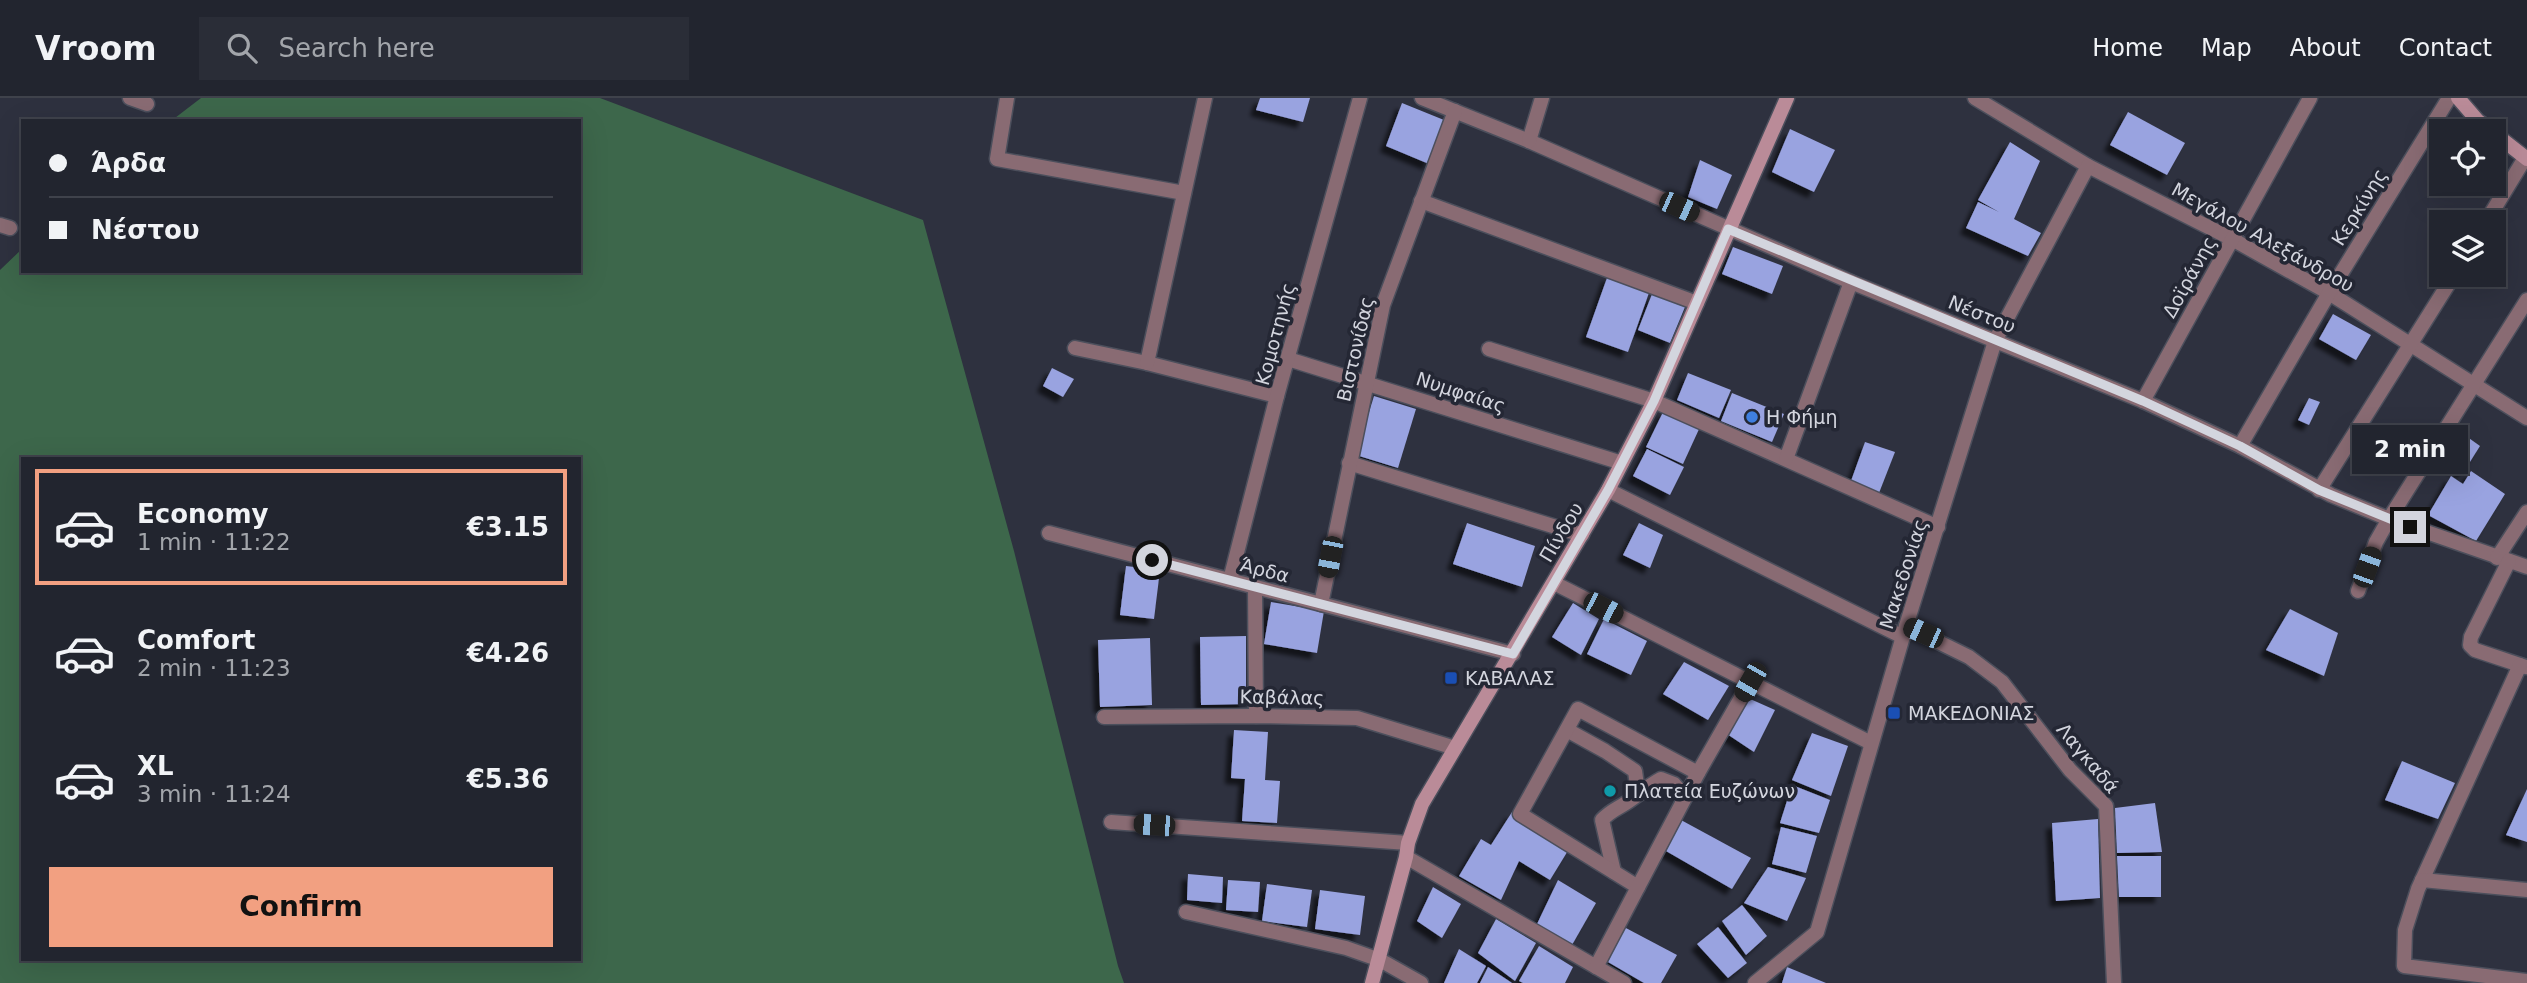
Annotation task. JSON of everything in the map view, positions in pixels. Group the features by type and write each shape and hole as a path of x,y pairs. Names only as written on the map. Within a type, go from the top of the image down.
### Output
{"street":[{"path":"131,98 147,104"},
{"path":"1007,98 997,159 1184,193"},
{"path":"1147,363 1205,98"},
{"name":"Κομοτηνής","path":"1230,580 1360,98"},
{"name":"Νέστου","path":"1422,98 1529,141 1851,282 2143,401 2240,446 2319,490 2389,519 2527,568"},
{"path":"1529,141 1542,98"},
{"name":"Μεγάλου Αλεξάνδρου","path":"1975,98 2088,166 2232,239 2329,293 2527,418"},
{"name":"Δοϊράνης","path":"2143,401 2310,98"},
{"name":"Κερκίνης","path":"2240,446 2329,293 2449,98"},
{"path":"2458,98 2476,119"},
{"name":"Πίνδου","path":"1372,983 1422,804 1608,490 1654,401 1784,99"},
{"name":"Βιστονίδας","path":"1321,604 1383,305 1455,111"},
{"path":"2494,210 2526,158 2506,142"},
{"name":"Μακεδονίας","path":"1755,983 1817,932 1871,743 1996,341 2088,166"},
{"path":"1421,201 1697,303"},
{"path":"1786,459 1851,282"},
{"path":"2319,490 2447,287"},
{"path":"2358,591 2376,542 2389,519 2527,300"},
{"path":"1075,348 1278,396"},
{"path":"1489,349 1654,401 1938,527"},
{"name":"Νυμφαίας","path":"1288,359 1622,463"},
{"path":"1349,463 1582,535"},
{"name":"Λαγκαδά","path":"1608,490 1905,631 1969,657 2002,682 2070,770 2106,806 2114,983"},
{"path":"2527,512 2503,559 2470,645 2475,650 2523,666 2422,880 2405,930 2404,966 2527,981"},
{"name":"Άρδα","path":"1049,533 1513,654"},
{"path":"1553,583 1871,743"},
{"path":"1255,587 1256,716"},
{"path":"1596,967 1685,797 1750,682"},
{"path":"1638,887 1520,814 1578,709 1698,773"},
{"name":"Καβάλας","path":"1104,718 1357,718 1455,748"},
{"path":"1567,730 1635,771 1638,793"},
{"path":"1614,872 1602,820 1610,811 1661,779 1674,784 1685,797"},
{"path":"1111,822 1407,850 1624,983"},
{"path":"2422,880 2527,890"},
{"path":"1186,912 1346,948 1380,960 1421,983"}],"green space":[{"path":"201,98 600,98 923,220 1014,551 1124,983 0,983 0,270 21,250 21,273 581,273 581,119 174,119"}],"building":[{"path":"1260,98 1310,98 1303,122 1256,110"},
{"path":"1402,103 1444,120 1429,164 1386,146"},
{"path":"2128,112 2185,143 2167,175 2110,145"},
{"path":"1790,129 1835,150 1814,192 1772,172"},
{"path":"2010,142 2040,161 2014,219 2041,233 2028,256 1966,228 1978,202 1999,212 1978,200"},
{"path":"1700,160 1732,175 1717,209 1688,197"},
{"path":"1733,247 1783,266 1772,294 1722,274"},
{"path":"1608,275 1650,290 1628,352 1586,337"},
{"path":"1652,294 1685,307 1670,343 1638,330"},
{"path":"2333,314 2371,335 2356,360 2319,339"},
{"path":"1052,368 1074,379 1063,397 1043,386"},
{"path":"1688,373 1731,390 1719,418 1677,400"},
{"name":"Η Φήμη","path":"1732,393 1784,414 1772,442 1721,421"},
{"path":"1374,396 1416,409 1398,468 1356,455"},
{"path":"2309,398 2320,402 2309,425 2298,420"},
{"path":"1664,410 1700,427 1683,464 1646,447"},
{"path":"2452,426 2480,446 2463,473 2434,455"},
{"path":"1865,442 1895,452 1879,493 1851,481"},
{"path":"1647,449 1684,467 1670,495 1633,476"},
{"path":"2471,471 2505,494 2476,541 2428,515 2451,476 2463,484"},
{"path":"1467,523 1535,546 1522,587 1453,564"},
{"path":"1639,523 1663,535 1650,568 1623,555"},
{"path":"1126,566 1160,570 1154,619 1120,615"},
{"path":"1271,602 1324,611 1317,653 1264,644"},
{"path":"1573,603 1599,619 1581,655 1552,637"},
{"path":"2290,609 2338,633 2324,676 2266,650"},
{"path":"1604,619 1647,641 1631,675 1587,654"},
{"path":"1246,636 1246,704 1201,705 1200,637"},
{"path":"1150,638 1152,705 1100,707 1098,640"},
{"path":"1684,662 1729,686 1708,720 1663,694"},
{"path":"1748,698 1775,710 1754,752 1727,734"},
{"path":"1234,730 1268,732 1265,780 1280,781 1277,823 1242,821 1245,779 1231,778"},
{"path":"1812,733 1848,746 1831,796 1792,780"},
{"path":"2402,761 2455,783 2438,819 2385,800"},
{"path":"1792,785 1830,800 1819,833 1780,823"},
{"path":"2527,789 2527,842 2506,835"},
{"path":"2155,803 2162,852 2117,853 2115,808"},
{"path":"1512,812 1569,849 1550,880 1519,861 1501,900 1459,876 1481,839 1491,845"},
{"path":"2098,819 2100,898 2056,901 2052,823"},
{"path":"1681,820 1751,858 1732,889 1666,851"},
{"path":"1781,827 1817,836 1806,873 1772,864"},
{"path":"2117,856 2161,856 2161,897 2119,897"},
{"path":"1768,867 1806,878 1787,921 1744,903"},
{"path":"1188,874 1223,877 1222,903 1187,900"},
{"path":"1228,880 1260,882 1258,912 1226,910"},
{"path":"1558,880 1596,903 1572,945 1537,924"},
{"path":"1267,884 1312,890 1307,927 1262,921"},
{"path":"1433,887 1461,904 1442,938 1417,921"},
{"path":"1320,890 1365,896 1360,935 1315,929"},
{"path":"1742,905 1767,936 1746,955 1722,921"},
{"path":"1496,919 1536,943 1515,981 1478,953"},
{"path":"1624,927 1677,955 1661,983 1644,983 1608,962"},
{"path":"1718,927 1747,963 1728,978 1697,944"},
{"path":"1539,946 1573,967 1565,983 1519,981"},
{"path":"1459,949 1486,966 1477,983 1444,983"},
{"path":"1488,967 1512,983 1480,983"},
{"path":"1787,967 1826,983 1782,983"}],"place":[{"name":"Η Φήμη","path":"1752,417"},
{"name":"ΚΑΒΑΛΑΣ","path":"1451,678"},
{"name":"ΜΑΚΕΔΟΝΙΑΣ","path":"1894,713"},
{"name":"Πλατεία Ευζώνων","path":"1610,791"}],"route":[{"path":"1152,560 1513,654 1608,490 1654,401 1728,229 2143,401 2240,446 2319,490 2410,527"}]}
